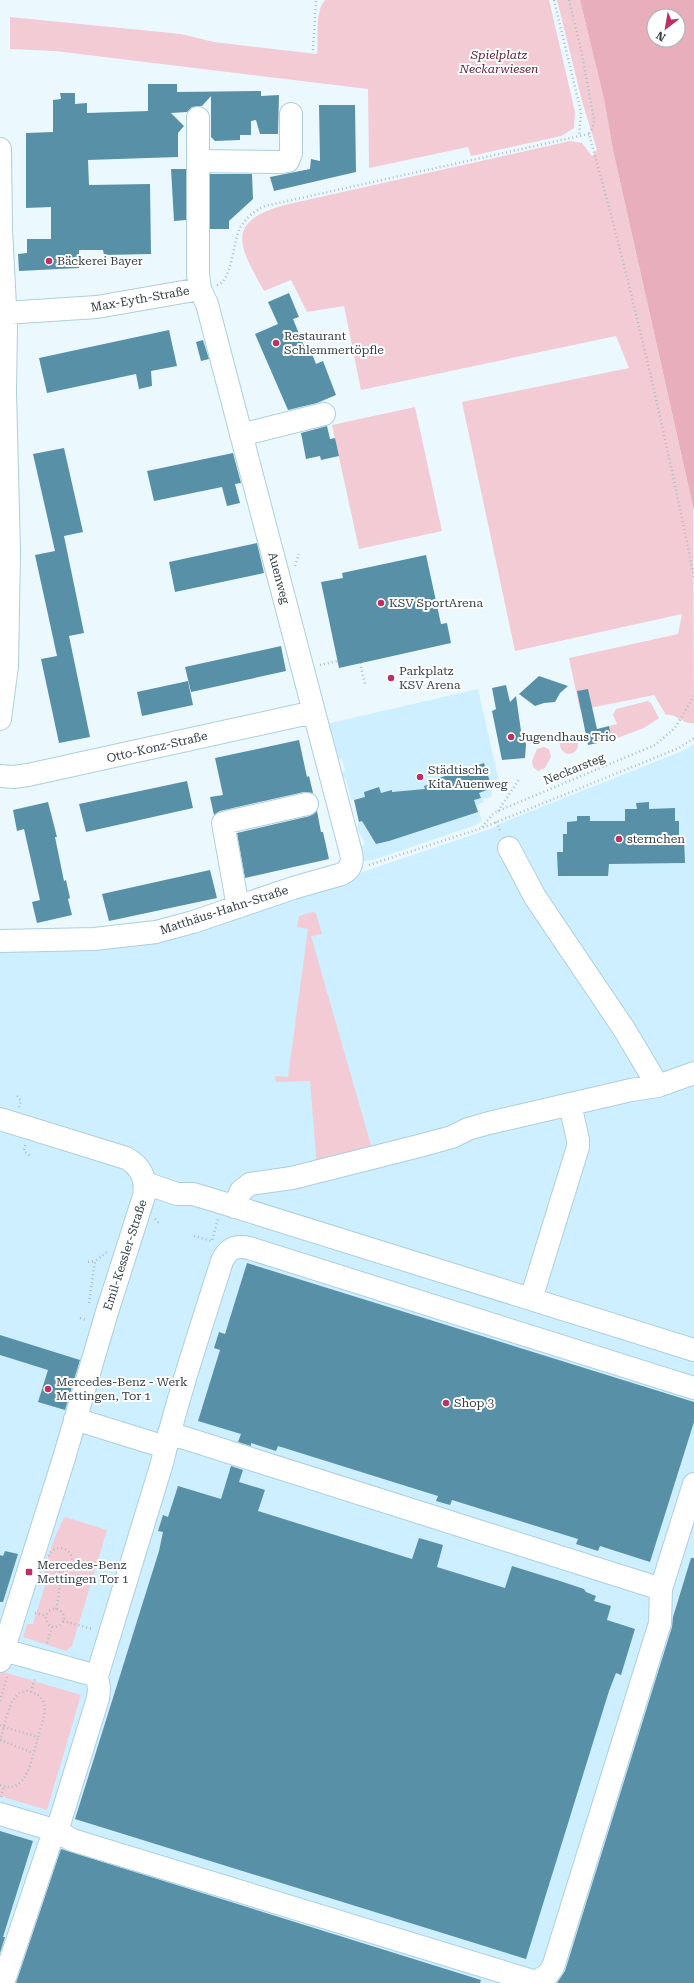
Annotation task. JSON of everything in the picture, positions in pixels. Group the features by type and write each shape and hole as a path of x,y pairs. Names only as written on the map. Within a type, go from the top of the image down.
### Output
{"street":[{"path":"198,161 288,161 291,153 291,114"},
{"name":"Max-Eyth-Straße","path":"5,313 97,307 200,288 198,274 198,118"},
{"path":"0,149 0,229 5,313 9,622 5,684 0,719"},
{"name":"Auenweg","path":"200,288 207,304 351,853 352,861 349,868"},
{"path":"241,435 324,414"},
{"name":"Otto-Konz-Straße","path":"0,776 14,777 28,775 314,712"},
{"path":"238,907 223,823 307,804"},
{"path":"509,848 535,897 624,1029 658,1086"},
{"name":"Matthäus-Hahn-Straße","path":"0,940 94,939 142,935 182,925 293,888 342,874 349,868"},
{"path":"229,1205 242,1189 250,1184 292,1178 374,1158 452,1137 468,1129 489,1123 631,1090 658,1086 694,1073"},
{"path":"531,1299 578,1147 570,1104"},
{"path":"0,1118 122,1156 134,1163 142,1176 176,1194 193,1194 694,1350"},
{"name":"Emil-Kessler-Straße","path":"1,1653 144,1196 142,1176"},
{"path":"3,1983 55,1831 98,1698 99,1689 97,1676 109,1634 162,1463 167,1440 222,1261 226,1253 236,1246 250,1248 694,1388"},
{"path":"75,1419 167,1440 661,1589"},
{"path":"0,1806 72,1840 535,1982 548,1974 553,1967 660,1623 661,1589 694,1484"},
{"path":"1,1653 97,1676"}],"path":[{"path":"313,50 316,0"},
{"path":"554,0 581,112 579,135"},
{"path":"569,0 582,54 594,120 589,134 624,260 694,577"},
{"path":"200,288 221,284 224,282 230,267 236,238 240,228 252,214 265,206 589,134"},
{"path":"325,664 338,661"},
{"path":"360,663 365,684"},
{"name":"Neckarsteg","path":"498,811 649,748 660,742 679,723 694,696"},
{"path":"349,868 365,867 482,828 679,748 694,738"},
{"path":"482,828 492,815 498,811 520,778"},
{"path":"194,1236 212,1241 229,1205"},
{"path":"88,1262 95,1262 110,1250"},
{"path":"88,1307 95,1262"},
{"path":"86,1326 87,1315"},
{"path":"80,1318 87,1320"},
{"path":"56,1609 60,1595 58,1587 61,1572 70,1567 72,1557 70,1552 60,1548 52,1551 48,1560 53,1569 61,1572"},
{"path":"56,1609 62,1613 63,1621 58,1626 52,1627 47,1622 46,1616 50,1610 56,1609"},
{"path":"34,1612 46,1616"},
{"path":"63,1621 109,1634"},
{"path":"32,1692 35,1678"},
{"path":"0,1785 16,1786 24,1780 33,1753 45,1714 45,1706 41,1698 32,1692 22,1692 16,1696 0,1741 33,1753"},
{"path":"0,1725 38,1737"},
{"path":"0,1806 4,1786"}],"shaded area":[{"path":"580,0 694,0 694,511 613,150 604,99"},
{"name":"Städtische Kita Auenweg","path":"478,689 500,786 492,788 491,797 483,799 484,802 477,805 482,821 473,826 373,860 362,861 357,852 365,843 357,828 359,822 354,800 351,800 346,780 341,774 345,770 342,759 336,760 326,724"},
{"path":"694,744 694,1983 0,1983 0,947 261,906 493,828 501,823 680,752"}],"green space":[{"name":"Spielplatz Neckarwiesen","path":"325,0 549,0 575,112 574,128 561,136 471,156 468,147 369,168 368,89 55,51 10,49 10,17 181,34 214,42 317,54 318,18 319,12"},
{"path":"557,0 580,0 604,99 613,150 693,507 694,723 686,722 673,716 666,715 654,695 580,710 569,658 678,634 682,614 515,651 462,402 629,368 616,336 361,390 344,306 307,312 291,280 264,291 255,275 243,247 242,236 246,226 254,218 268,210 289,204 570,141 582,143 592,156 597,150 582,101"},
{"path":"415,407 442,531 359,549 332,425"},
{"path":"648,701 651,703 659,718 644,728 612,740 609,726 617,724 613,715 616,709"},
{"path":"565,736 573,736 578,741 576,752 573,754 565,754 560,749 560,741"},
{"path":"544,747 549,749 551,757 545,768 538,771 533,767 532,761 537,749"},
{"path":"313,912 316,913 322,934 311,936 373,1152 317,1167 310,1081 277,1082 275,1080 276,1076 288,1077 308,929 297,927 299,916"},
{"path":"65,1517 107,1530 72,1646 66,1651 23,1637 27,1624 33,1624 47,1579 44,1573 47,1562 56,1535"},
{"path":"0,1671 81,1695 47,1810 0,1796"}],"building":[{"path":"148,84 177,84 177,92 261,91 261,96 279,95 278,134 260,134 256,120 251,121 251,135 240,135 240,140 215,141 211,137 211,96 202,106 192,107 187,112 171,113 184,126 178,133 178,157 88,160 89,185 150,184 151,254 104,255 103,250 79,250 79,268 19,271 18,254 27,253 27,239 51,239 51,207 26,208 26,133 53,132 53,100 61,99 60,93 75,93 75,104 87,103 87,113 148,111"},
{"path":"319,105 355,105 356,172 274,191 270,177 310,169 311,159 320,161"},
{"path":"171,169 186,169 186,220 174,221"},
{"path":"210,174 252,174 253,199 229,221 229,229 210,229"},
{"path":"289,293 299,317 293,319 304,346 308,344 316,364 323,361 336,395 317,403 288,410 255,334 278,324 268,302"},
{"path":"169,330 177,366 151,371 152,386 139,389 136,374 47,393 39,358"},
{"path":"203,340 209,359 201,361 196,342"},
{"path":"327,426 330,439 335,438 339,456 321,460 320,456 306,459 301,433"},
{"path":"64,448 83,532 64,536 84,633 69,636 90,737 59,743 41,659 57,656 35,555 55,551 33,454"},
{"path":"233,453 241,483 235,484 240,503 227,506 222,487 154,501 147,471"},
{"path":"257,543 264,573 175,592 169,562"},
{"name":"KSV SportArena","path":"426,555 441,624 447,623 451,643 339,668 321,582 343,578 342,573"},
{"path":"281,646 286,671 191,692 185,667"},
{"path":"539,676 568,686 560,693 555,702 535,706 519,694"},
{"path":"188,681 193,705 142,716 137,692"},
{"name":"Jugendhaus Trio","path":"506,685 510,702 516,696 521,731 526,744 525,758 502,760 492,711 496,709 492,688"},
{"path":"588,689 597,729 609,726 612,740 588,745 577,691"},
{"path":"299,740 307,777 309,776 313,793 304,792 220,811 214,815 210,797 223,795 215,758"},
{"name":"Städtische Kita Auenweg","path":"484,763 492,788 479,793 481,798 474,800 478,812 376,844 362,821 359,822 354,800 365,797 364,792 379,787 381,793 392,790 392,792 425,789 424,786 431,784 430,781"},
{"path":"187,781 193,808 86,832 79,804"},
{"path":"48,802 57,837 55,837 64,881 66,880 70,898 68,899 72,915 37,923 32,902 40,900 24,829 17,831 13,810"},
{"name":"sternchen","path":"649,802 649,809 675,808 675,821 679,821 679,838 684,838 685,863 609,864 608,876 558,876 557,852 563,852 563,834 567,834 567,822 577,821 577,816 590,816 590,821 625,821 625,809 637,809 636,803"},
{"path":"317,811 321,832 323,832 329,859 245,878 237,833 310,816"},
{"path":"210,870 217,898 109,921 102,894"},
{"path":"247,1263 694,1402 694,1422 650,1562 600,1546 598,1551 576,1544 578,1539 452,1500 450,1505 436,1501 438,1496 278,1446 276,1451 251,1443 251,1446 238,1442 241,1434 198,1421 220,1350 214,1348 219,1332 225,1334"},
{"path":"0,1335 80,1360 65,1410 38,1402 48,1370 0,1355"},
{"path":"231,1466 243,1470 239,1482 265,1490 258,1511 412,1559 419,1538 443,1545 437,1567 505,1588 512,1566 560,1581 584,1589 586,1592 596,1596 594,1601 611,1606 607,1620 635,1629 621,1675 616,1673 609,1691 526,1959 75,1819 159,1551 163,1532 158,1531 163,1515 168,1517 178,1486 221,1499"},
{"path":"5,1551 18,1554 3,1602 0,1602 0,1555 3,1556"},
{"path":"691,1558 694,1558 694,1983 557,1983 565,1971 672,1627 673,1617"},
{"path":"0,1831 33,1841 3,1937 5,1937 0,1953"},
{"path":"61,1849 481,1980 480,1983 16,1983"}],"place":[{"name":"Bäckerei Bayer","path":"49,261"},
{"name":"Restaurant Schlemmertöpfle","path":"276,343"},
{"name":"KSV SportArena","path":"381,603"},
{"name":"Parkplatz KSV Arena","path":"391,678"},
{"name":"Jugendhaus Trio","path":"511,737"},
{"name":"Städtische Kita Auenweg","path":"420,777"},
{"name":"sternchen","path":"619,839"},
{"name":"Mercedes-Benz - Werk Mettingen, Tor 1","path":"48,1389"},
{"name":"Shop 3","path":"446,1403"},
{"name":"Mercedes-Benz Mettingen Tor 1","path":"29,1572"}]}
